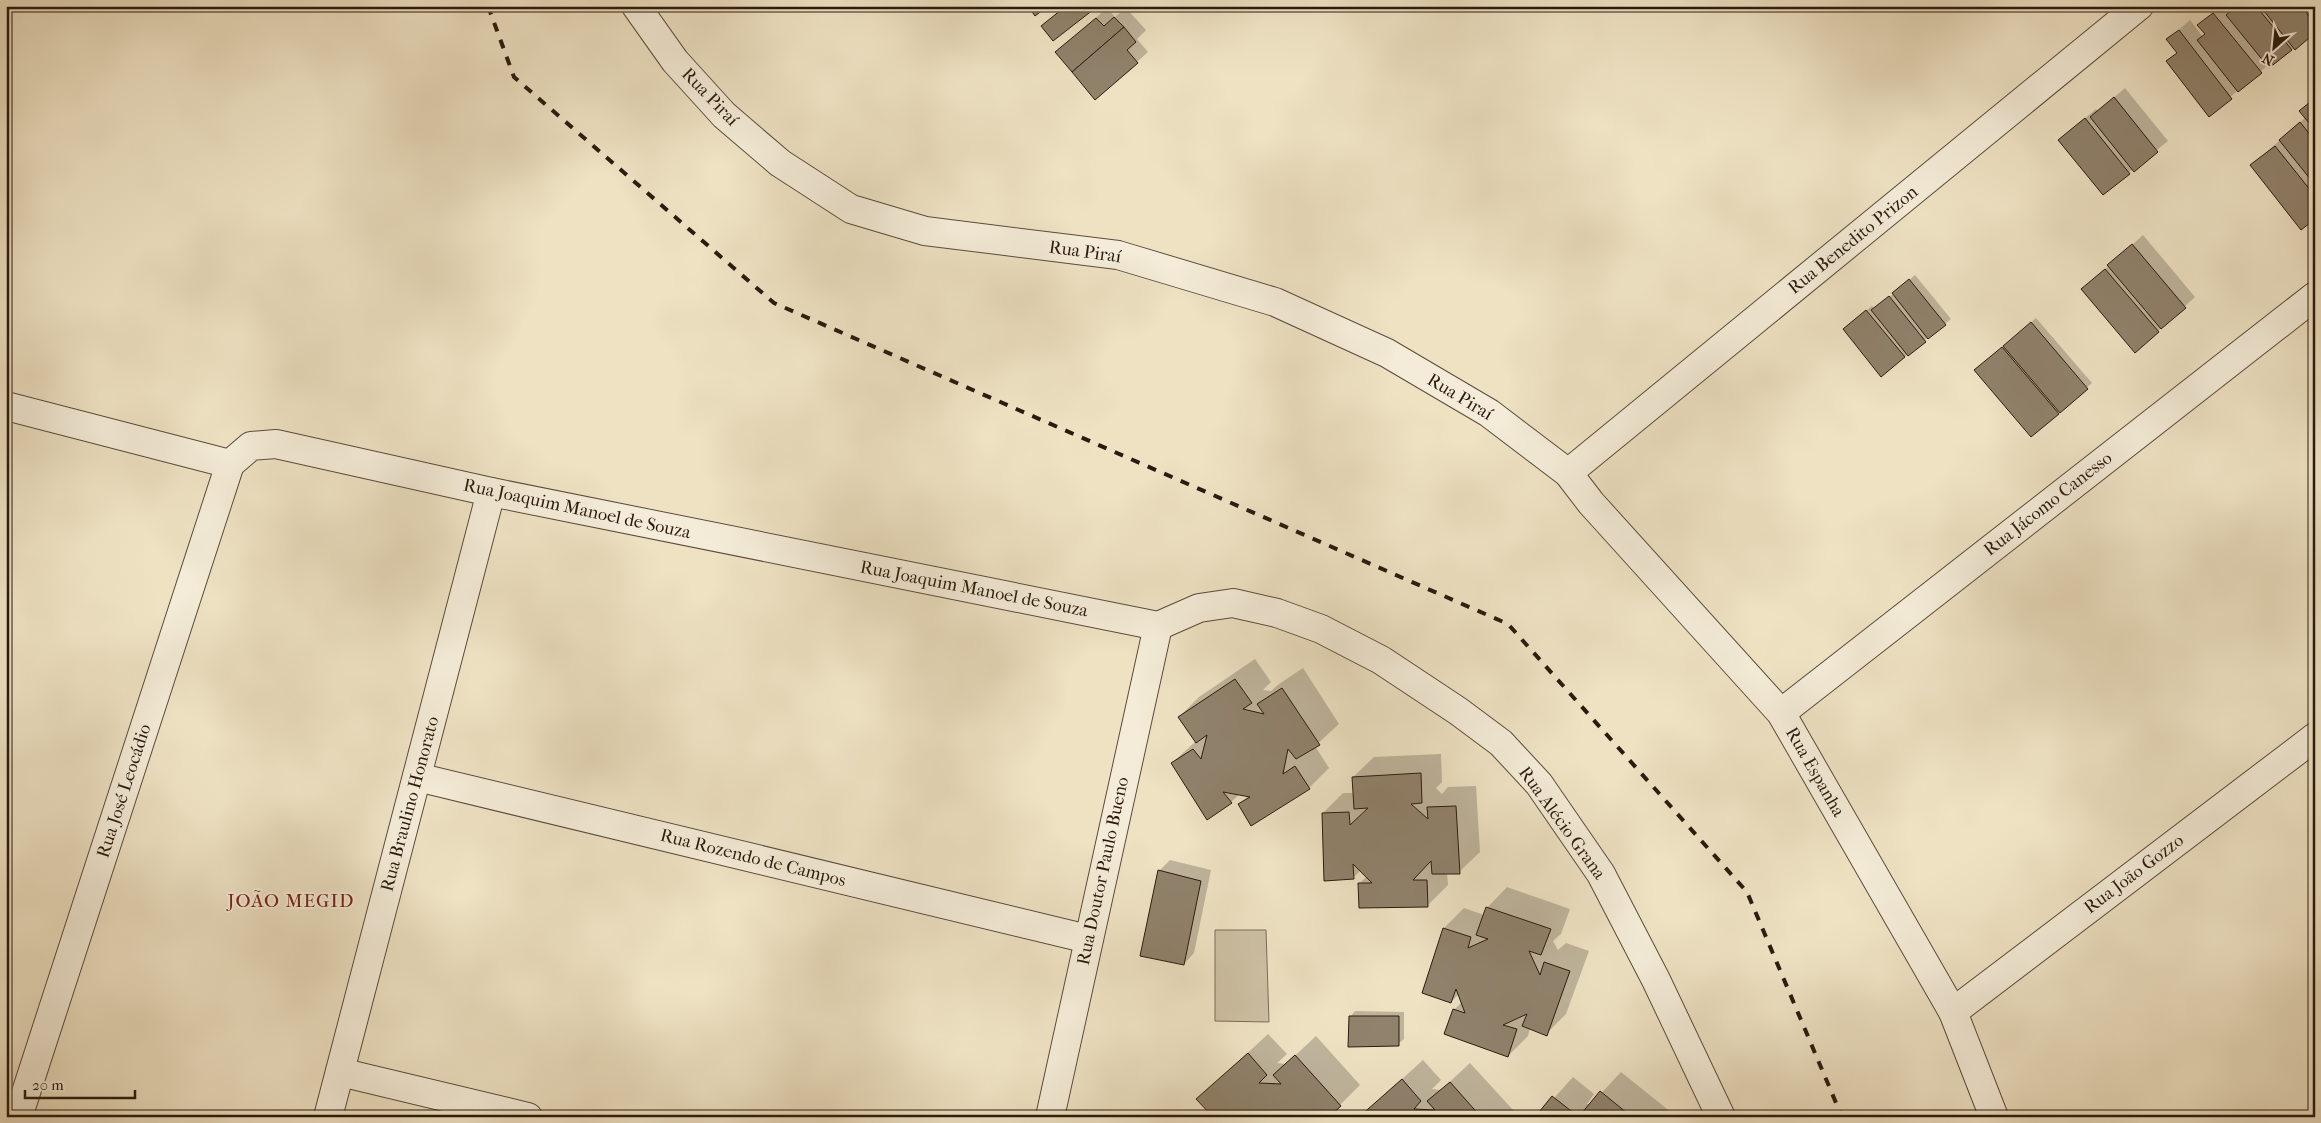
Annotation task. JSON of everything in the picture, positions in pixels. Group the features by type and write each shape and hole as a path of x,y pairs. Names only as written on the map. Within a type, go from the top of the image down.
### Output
{"street":[{"name":"Rua Piraí","path":"636,6 675,61 724,115 780,163 851,209 925,231 1118,255 1275,302 1387,353 1488,413 1568,473"},
{"name":"Rua Benedito Prizon","path":"1568,473 2139,6"},
{"name":"Rua Jácomo Canesso","path":"1781,713 2315,296"},
{"path":"6,406 230,464"},
{"name":"Rua Joaquim Manoel de Souza","path":"230,464 251,446 276,444 491,492 1158,626"},
{"name":"Rua José Leocádio","path":"18,1117 230,464"},
{"name":"Rua Espanha","path":"1568,473 1591,503 1781,713 1953,1012 1994,1117"},
{"name":"Rua Braulino Honorato","path":"328,1117 491,492"},
{"name":"Rua Alécio Grana","path":"1158,626 1199,608 1233,603 1276,613 1321,629 1381,660 1458,711 1501,743 1539,784 1601,874 1656,980 1721,1117"},
{"name":"Rua Doutor Paulo Bueno","path":"1050,1117 1158,626"},
{"name":"Rua João Gozzo","path":"1953,1012 2315,737"},
{"name":"Rua Rozendo de Campos","path":"417,777 1088,939"},
{"path":"340,1072 528,1117"},
{"path":"6,1110 10,1117"}],"shaded area":[{"path":"1215,930 1266,930 1269,1022 1215,1021"}],"building":[{"path":"1028,6 1048,6 1035,16"},
{"path":"1066,6 1098,6 1053,41 1041,26"},
{"path":"2231,6 2256,6 2292,50 2269,68 2226,15 2233,9"},
{"path":"2260,6 2301,6 2315,24 2315,33 2295,50"},
{"path":"2213,13 2262,73 2238,92 2197,40 2205,34 2197,25"},
{"path":"1114,17 1124,27 1072,72 1055,52 1096,18 1104,26"},
{"path":"1124,27 1136,42 1127,50 1138,63 1095,100 1072,72"},
{"path":"2179,30 2232,99 2209,117 2166,61 2177,53 2166,39"},
{"path":"2114,97 2158,152 2134,172 2090,117"},
{"path":"2315,98 2315,130 2299,111"},
{"path":"2085,118 2130,174 2103,195 2058,140"},
{"path":"2300,122 2315,141 2315,185 2279,140"},
{"path":"2275,146 2315,196 2315,219 2301,230 2250,165"},
{"path":"2132,244 2186,308 2161,329 2107,265"},
{"path":"2105,269 2159,332 2135,353 2081,289"},
{"path":"1909,279 1946,325 1928,339 1892,293"},
{"path":"1889,296 1926,342 1908,356 1871,310"},
{"path":"1866,310 1905,357 1881,377 1843,329"},
{"path":"2031,322 2088,389 2060,413 2003,346"},
{"path":"2002,347 2059,414 2031,437 1974,370"},
{"path":"1235,679 1252,703 1243,709 1264,714 1257,704 1282,688 1320,745 1296,759 1288,749 1283,774 1295,766 1310,789 1251,826 1238,804 1250,797 1223,792 1232,803 1207,820 1171,763 1193,749 1201,759 1207,735 1196,743 1178,717"},
{"path":"1421,773 1422,803 1411,804 1428,819 1427,807 1456,806 1460,874 1432,874 1431,861 1413,880 1427,880 1428,907 1359,908 1358,883 1372,883 1353,864 1354,879 1324,881 1322,813 1349,812 1350,825 1368,808 1354,809 1352,777"},
{"path":"1158,870 1201,881 1184,965 1140,956"},
{"path":"1486,907 1551,929 1541,955 1529,951 1540,975 1544,962 1570,971 1547,1036 1522,1026 1527,1014 1503,1025 1517,1029 1508,1057 1444,1034 1453,1009 1465,1013 1456,989 1451,1003 1422,993 1443,928 1471,937 1468,948 1488,939 1476,935"},
{"path":"1349,1016 1399,1016 1399,1046 1348,1047"},
{"path":"1248,1053 1267,1075 1259,1083 1281,1084 1273,1075 1295,1055 1341,1106 1329,1117 1227,1117 1228,1112 1223,1117 1213,1117 1196,1099"},
{"path":"1402,1079 1421,1101 1414,1109 1435,1110 1427,1101 1450,1082 1481,1117 1359,1117"},
{"path":"1600,1091 1632,1117 1585,1117 1581,1114"},
{"path":"1552,1096 1575,1114 1573,1117 1535,1117"}],"railway":[{"path":"488,6 514,77 774,303 1508,624 1747,892 1842,1117"}],"district":[{"name":"JOÃO MEGID","path":"291,901"}]}
